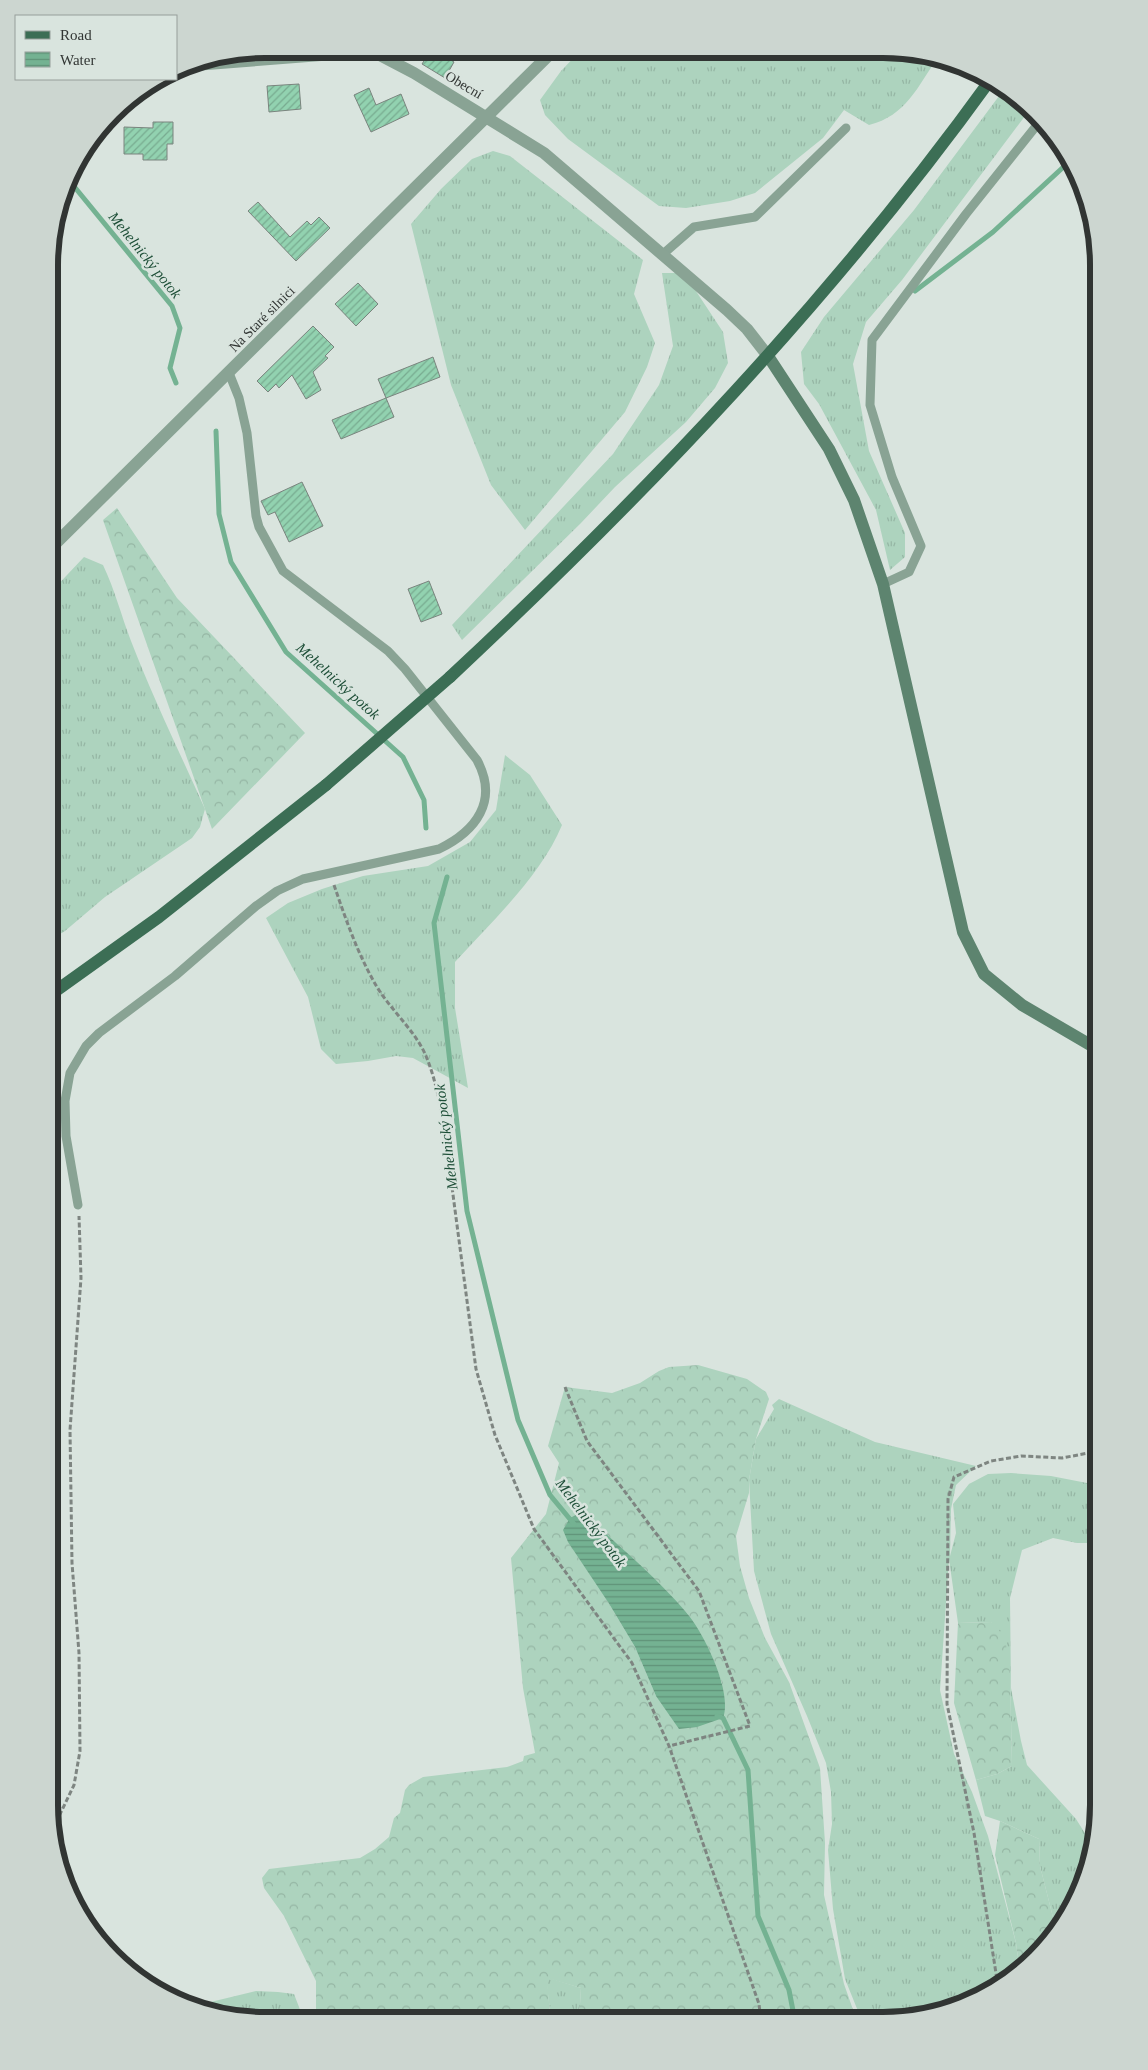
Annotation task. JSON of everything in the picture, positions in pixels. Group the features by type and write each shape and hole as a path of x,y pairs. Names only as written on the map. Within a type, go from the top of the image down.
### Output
{"main road":[{"path":"58,989 159,917 326,785 450,677 638,495 768,356 901,198 987,85"}],"street":[{"name":"Obecní","path":"387,58 544,152 727,310 768,356"},
{"name":"Na Staré silnici","path":"229,373 545,58"},
{"path":"768,356 830,449 854,500 883,584 963,932 984,974 1022,1005 1090,1045"},
{"path":"58,542 229,373"}],"lane":[{"path":"883,584 909,572 921,546 892,477 870,405 872,340 966,214 1037,125"},
{"path":"662,255 694,227 755,217 846,128"},
{"name":"Na Staré silnici","path":"78,1205 66,1136 64,1101 70,1073 86,1046 99,1033 175,976 256,906 277,891 303,879 439,849 462,835 471,826 482,808 486,784 484,773 477,760 405,669 374,639 290,577 277,562 259,527 256,516 247,433 239,398 229,373"}],"path":[{"path":"330,873 362,959 388,1004 426,1055 440,1103 445,1134 476,1369 495,1436 534,1529 632,1663 669,1746 759,2004 760,2012"},
{"path":"58,1817 74,1785 80,1751 80,1653 72,1563 70,1430 81,1278 78,1205"},
{"path":"565,1387 587,1441 699,1591 750,1726 669,1746"},
{"path":"997,1979 974,1832 947,1704 948,1499 954,1477 991,1461 1021,1456 1062,1458 1090,1453"}],"green space":[{"path":"573,58 897,58 933,64 910,98 893,115 869,125 844,110 823,138 755,193 730,201 686,208 659,206 568,139 545,115 540,100 561,71"},
{"path":"1001,93 1026,115 902,280 866,322 853,364 869,451 905,533 905,557 890,570 876,510 819,404 804,384 801,352 824,317 914,210"},
{"path":"493,151 510,156 643,260 634,294 655,343 647,367 625,412 525,530 491,485 451,385 411,224 441,189 472,159"},
{"path":"662,273 684,273 723,332 728,363 715,388 686,422 615,487 462,640 452,625 613,454 659,385 673,346"},
{"path":"117,508 177,598 305,733 212,829 103,520"},
{"path":"84,557 103,565 139,662 205,809 200,827 192,838 105,897 58,935 58,585"},
{"path":"505,755 530,775 562,825 553,844 529,880 455,962 455,1008 468,1088 413,1058 396,1056 336,1064 321,1049 308,997 266,918 288,903 322,889 363,876 428,866 470,842 496,810"},
{"path":"698,1365 747,1379 766,1392 769,1399 756,1439 749,1480 749,1493 736,1536 740,1566 749,1598 765,1638 789,1682 820,1768 825,1843 824,1895 844,1984 854,2012 580,2012 581,1988 547,1978 550,2012 316,2012 316,1981 284,1916 264,1888 262,1878 269,1869 360,1858 375,1849 389,1837 394,1818 400,1813 405,1790 409,1785 423,1777 507,1767 523,1761 524,1756 535,1753 523,1688 511,1558 546,1514 559,1463 548,1446 565,1387 612,1393 640,1383 669,1367","holes":["589,1518 644,1569 687,1613 711,1654 722,1683 656,1696 635,1647 608,1602"]},
{"path":"779,1399 875,1442 976,1466 956,1485 951,1509 950,1556 956,1533 953,1504 969,1484 988,1474 1011,1473 1051,1476 1087,1483 1090,1482 1090,1543 1077,1543 1053,1538 1022,1550 1010,1598 1011,1688 1027,1765 1076,1819 1088,1838 1075,1885 1054,1923 1040,1866 1039,1839 985,1816 976,1780 997,1774 1012,1766 1010,1673 991,1622 958,1623 949,1559 940,1690 954,1754 972,1792 988,1836 1016,1943 1019,1962 987,1985 950,2002 911,2011 858,2012 845,1979 833,1909 828,1850 832,1824 831,1792 826,1763 771,1634 754,1571 749,1480 756,1439 774,1409 772,1405"},
{"path":"991,1622 1005,1637 1010,1673 1012,1766 997,1774 976,1780 954,1703 958,1623"},
{"path":"1000,1821 1039,1839 1040,1866 1054,1923 1019,1962 1016,1943 995,1855"},
{"path":"546,1977 581,1988 580,2012 550,2012"},
{"path":"256,1991 278,1992 294,1994 301,2012 237,2011 204,2003"}],"water":[{"path":"578,1514 589,1518 663,1587 686,1612 701,1634 715,1663 724,1693 725,1707 723,1718 697,1727 679,1729 656,1696 635,1647 568,1542 563,1530 570,1518"}],"building":[{"path":"426,58 447,58 454,62 445,78 422,64"},
{"path":"299,84 301,109 269,112 267,86"},
{"path":"369,88 376,105 401,94 409,114 371,132 354,95"},
{"path":"153,122 173,122 173,144 167,144 167,160 143,160 143,154 124,154 124,127 153,128"},
{"path":"258,202 290,237 307,221 311,225 319,217 330,228 296,261 248,211"},
{"path":"358,283 378,304 356,326 335,304"},
{"path":"313,326 334,347 325,356 328,358 313,372 321,390 306,399 292,375 279,388 276,384 268,392 257,381"},
{"path":"433,357 440,377 386,398 378,379"},
{"path":"386,398 394,417 341,439 332,420"},
{"path":"302,482 323,526 289,542 275,512 268,515 261,501"},
{"path":"429,581 442,614 421,622 408,589"}],"waterway":[{"path":"915,291 993,232 1065,165"},
{"name":"Mehelnický potok","path":"73,185 172,306 180,328 170,368 176,383"},
{"name":"Mehelnický potok","path":"216,431 219,514 231,562 286,652 403,757 424,800 426,828"},
{"name":"Mehelnický potok","path":"447,877 434,923 467,1211 518,1420 550,1495 574,1524"},
{"name":"Mehelnický potok","path":"717,1716 723,1718 748,1770 758,1916 789,1990 793,2012"}]}
